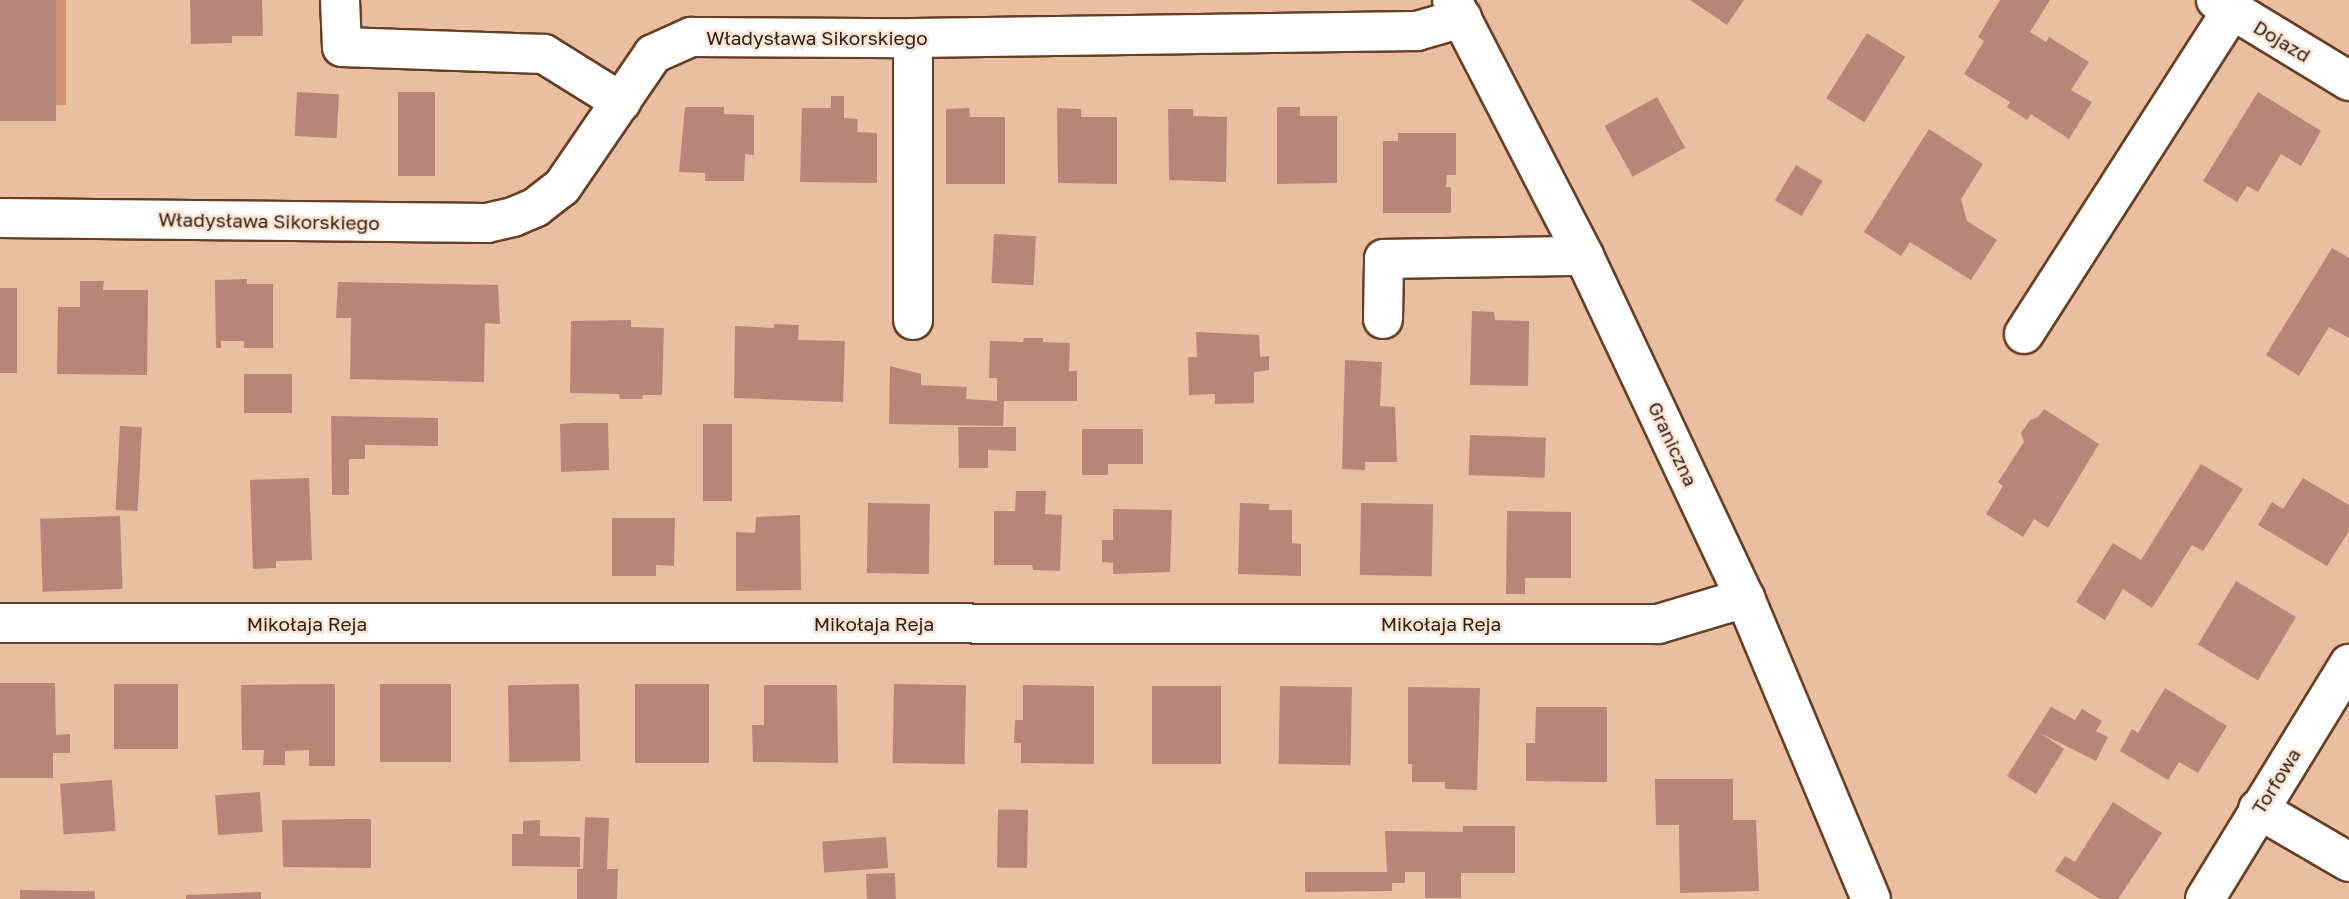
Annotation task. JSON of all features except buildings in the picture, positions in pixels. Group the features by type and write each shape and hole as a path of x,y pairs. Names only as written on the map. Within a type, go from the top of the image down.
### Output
{"street":[{"path":"340,0 342,47 544,54 621,102"},
{"path":"2024,334 2224,5"},
{"name":"Dojazd","path":"2224,5 2349,82"},
{"name":"Władysława Sikorskiego","path":"0,218 487,223 513,217 536,207 562,187 653,54 691,37 913,38 1417,31 1457,9"},
{"name":"Graniczna","path":"1457,9 1584,256 1745,598 1871,899"},
{"path":"913,38 913,320"},
{"path":"1383,319 1384,259 1584,256"},
{"name":"Mikołaja Reja","path":"0,623 1658,624 1745,598"},
{"name":"Torfowa","path":"2206,899 2258,809 2349,664"},
{"path":"2258,809 2349,862"}],"shaded area":[{"path":"56,0 66,0 66,105 56,105"}]}
